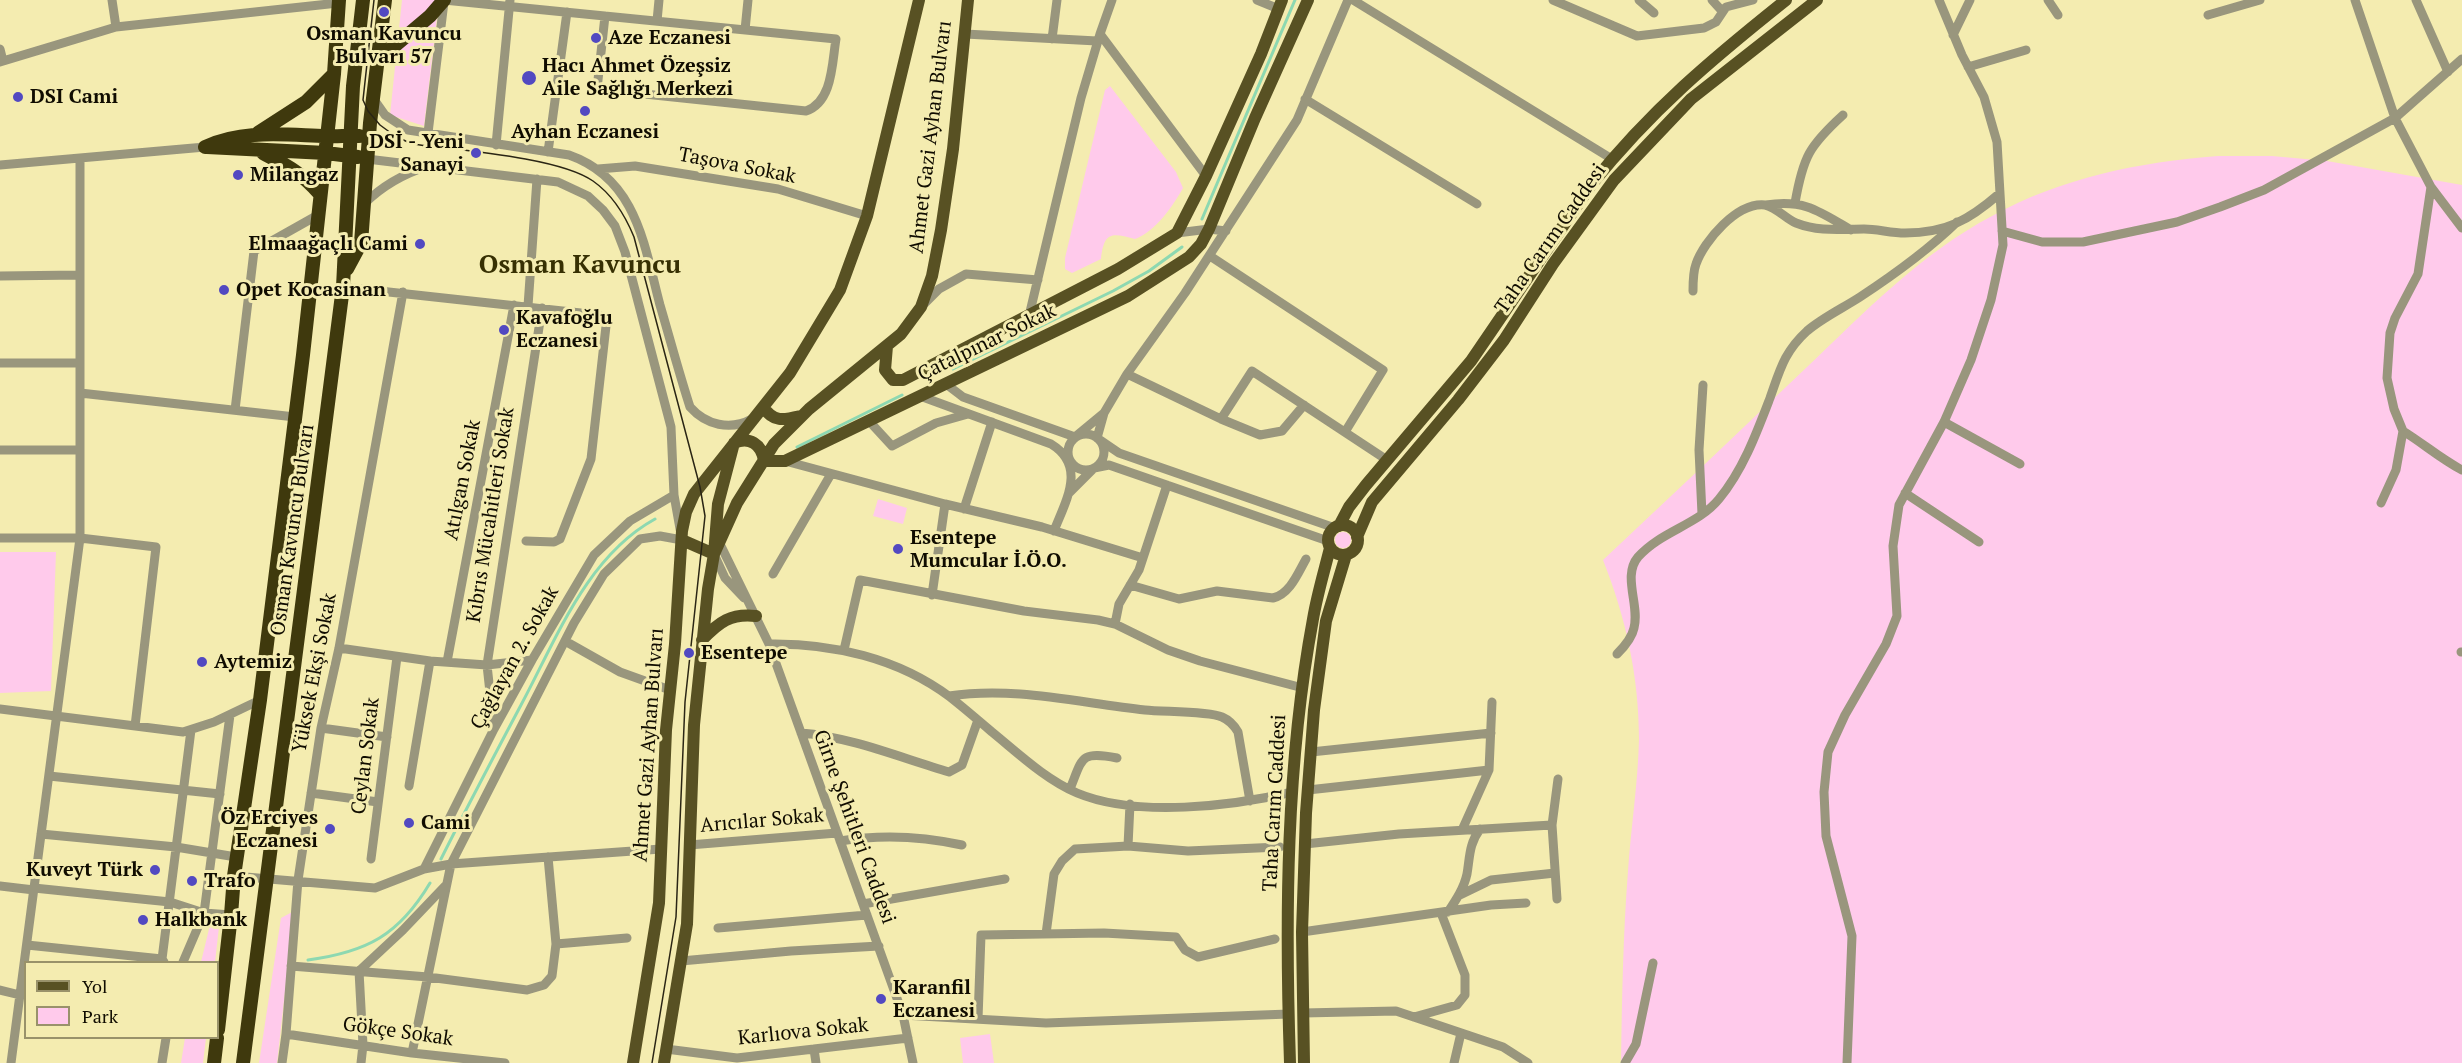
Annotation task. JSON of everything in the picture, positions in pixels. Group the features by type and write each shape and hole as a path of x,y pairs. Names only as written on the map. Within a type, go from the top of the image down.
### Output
{"highway":[{"name":"Osman Kavuncu Bulvarı","path":"243,1063 344,281 353,86 363,0"},
{"path":"344,281 361,243 369,136 385,0"},
{"path":"378,60 430,16 444,0"},
{"name":"Osman Kavuncu Bulvarı","path":"219,1021 236,857 260,700 295,417 328,136 339,2"},
{"path":"255,142 306,102 334,74"},
{"path":"255,142 285,133 369,136"},
{"path":"205,147 220,140 255,142 367,159"},
{"path":"255,142 302,174 320,194"},
{"path":"214,1063 217,1039"}],"main road":[{"name":"Ahmet Gazi Ayhan Bulvarı","path":"633,1063 659,903 666,730 683,521 689,503 790,373 840,290 867,216 919,0"},
{"name":"Ahmet Gazi Ayhan Bulvarı","path":"664,1063 687,924 692,746 702,640 717,548 737,503 774,444 802,416 888,346 911,323 921,307 932,276 941,230 953,149 968,0"},
{"name":"Çatalpınar Sokak","path":"764,460 785,461 869,421 1146,286 1189,257 1201,244 1209,229 1255,117 1308,0"},
{"name":"Taha Carım Caddesi","path":"1337,527 1349,507 1387,459 1471,361 1591,185 1612,159 1679,88 1786,0"},
{"name":"Taha Carım Caddesi","path":"1358,537 1372,502 1458,400 1504,340 1553,264 1614,180 1691,99 1818,0"},
{"path":"1177,234 1206,176 1281,4"},
{"name":"Çatalpınar Sokak","path":"888,346 885,370 893,380 903,380 1118,269 1177,234"},
{"path":"763,407 776,420 802,416"},
{"path":"682,540 717,548 718,504 734,443 741,440 753,442 760,448 764,460"},
{"path":"1337,527 1352,529 1358,537 1357,546 1346,555 1337,555 1329,545 1329,534 1337,527"},
{"name":"Taha Carım Caddesi","path":"1290,1063 1288,923 1293,792 1303,688 1313,618 1329,545"},
{"name":"Taha Carım Caddesi","path":"1304,1063 1302,932 1314,710 1326,621 1346,555"},
{"path":"702,640 715,626 731,616 754,612"}],"street":[{"path":"112,0 116,27"},
{"path":"428,134 444,0 510,3 562,12 605,16 657,21 836,39 826,91 819,103 806,111 597,89 605,16"},
{"path":"548,152 562,12 558,0"},
{"path":"657,21 659,0"},
{"path":"745,30 748,0"},
{"path":"1052,39 1057,0"},
{"path":"1029,316 1079,108 1098,38 1112,0"},
{"path":"1257,0 1281,4"},
{"path":"1097,438 1104,413 1127,374 1210,256 1297,120 1348,0"},
{"path":"1353,0 1612,159"},
{"path":"1553,0 1637,36 1704,28 1716,22 1722,11 1731,5 1753,0"},
{"path":"1639,0 1654,13"},
{"path":"1712,0 1722,11"},
{"path":"1847,1063 1852,936 1826,836 1824,792 1828,752 1845,715 1886,644 1897,616 1893,546 1899,505 1944,423 1971,360 1991,300 2004,245 1997,142 1984,97 1953,35 1939,0"},
{"path":"1953,35 1970,0"},
{"path":"2048,0 2058,15"},
{"path":"2208,15 2260,0"},
{"path":"2355,0 2395,118 2431,187 2462,228"},
{"path":"2416,0 2448,72"},
{"path":"0,49 2,61 116,27 339,2"},
{"path":"496,145 510,3"},
{"path":"965,34 1052,39 1098,38"},
{"path":"1098,38 1206,176"},
{"path":"1968,67 2026,50"},
{"path":"2002,231 2042,242 2083,243 2177,222 2264,190 2395,118 2462,59"},
{"path":"373,98 385,115 408,130 548,152 580,159 598,169 620,190 639,228 690,407 705,420 718,424 740,424 754,418"},
{"path":"1305,99 1477,204"},
{"path":"1795,203 1801,169 1806,159 1818,138 1843,115"},
{"path":"0,165 205,147"},
{"path":"25,961 80,538 80,158"},
{"path":"367,159 432,165 558,182 588,196 603,210 619,234 628,263 670,427 674,495 682,540"},
{"path":"364,204 376,192 402,175 432,165"},
{"name":"Taşova Sokak","path":"598,169 635,166 778,189 867,216"},
{"path":"528,306 537,179"},
{"path":"2381,502 2396,470 2403,431 2394,409 2387,378 2390,333 2395,318 2418,274 2431,187"},
{"path":"1766,205 1796,223 1831,231 1865,229 1905,233 1945,228 1974,215 1999,194"},
{"path":"1692,291 1695,267 1704,244 1742,210 1753,206 1795,203 1814,208 1851,230"},
{"path":"235,410 254,251 318,215"},
{"path":"1617,654 1628,643 1634,629 1636,614 1632,580 1634,565 1655,542 1702,514 1718,501 1735,477 1752,443 1786,354 1808,330 1929,250 1958,222"},
{"path":"1177,234 1209,229 1226,231"},
{"path":"1210,256 1383,370 1345,432"},
{"path":"921,307 939,289 966,274 1038,280"},
{"path":"0,276 80,275"},
{"path":"344,281 403,292 599,315 604,320 606,326 591,459 560,538 554,542 526,541"},
{"name":"Yüksek Ekşi Sokak","path":"282,1063 298,880 321,728 339,648 403,292"},
{"name":"Atılgan Sokak","path":"447,662 514,305"},
{"name":"Kıbrıs Mücahitleri Sokak","path":"494,729 487,665 542,308"},
{"path":"0,363 80,363"},
{"path":"1221,419 1252,371 1387,459"},
{"path":"1127,374 1260,435 1282,430 1304,405"},
{"path":"946,384 963,398 1075,437 1087,434 1129,457 1337,527"},
{"path":"1702,514 1699,450 1703,385"},
{"path":"80,393 295,417"},
{"path":"921,396 1051,444 1069,458 1072,464 1082,470 1103,465 1116,467 1329,545"},
{"path":"1054,531 1069,493 1071,472 1068,447 1075,437 1104,413"},
{"path":"869,421 892,446 921,429 968,414"},
{"path":"964,509 992,422"},
{"path":"1944,423 2020,464"},
{"path":"2403,431 2423,443 2442,459 2462,470"},
{"path":"1069,493 1098,465 1104,454 1097,438"},
{"path":"0,450 80,450"},
{"path":"785,461 1054,531 1143,558"},
{"path":"773,574 831,474"},
{"path":"1115,624 1119,604 1139,570 1167,485"},
{"path":"1905,493 1979,542"},
{"name":"Çağlayan 2. Sokak","path":"424,869 494,729 594,555 630,521 674,495"},
{"path":"932,595 945,504"},
{"name":"Çağlayan 2. Sokak","path":"412,1053 451,864 566,641 604,574 640,539 660,536 682,540"},
{"path":"0,538 80,538 156,547 135,726"},
{"name":"Girne Şehitleri Caddesi","path":"717,548 725,578 754,612 769,644 903,1015 913,1063"},
{"path":"1130,585 1179,599 1217,591 1273,598 1278,597 1290,587 1306,559"},
{"path":"844,651 860,580 932,595 1115,624 1168,650 1200,661 1303,688"},
{"path":"566,641 620,672 670,690"},
{"path":"769,644 809,645 844,651 901,669 949,696 1041,772 1070,789 1100,801 1185,807 1250,801 1293,792"},
{"path":"339,648 430,661 487,665 532,660"},
{"name":"Ceylan Sokak","path":"371,859 397,657"},
{"path":"409,786 430,661"},
{"path":"949,696 980,692 1013,693 1132,709 1219,716 1232,723 1238,732 1250,801"},
{"path":"0,709 183,732 230,715 260,700"},
{"path":"1462,830 1489,770 1492,702"},
{"path":"184,961 204,913 230,715"},
{"path":"801,733 851,742 949,772 962,765 978,720"},
{"path":"321,728 387,737"},
{"path":"27,945 163,961 191,730"},
{"path":"1311,752 1491,733"},
{"path":"1070,789 1086,757 1094,754 1117,758"},
{"path":"1308,790 1489,770"},
{"path":"49,777 219,794"},
{"path":"1557,899 1552,825 1558,779"},
{"path":"311,793 378,802"},
{"path":"1128,846 1130,804"},
{"path":"1305,844 1399,834 1552,825"},
{"path":"1460,895 1472,840 1480,829"},
{"path":"42,834 176,847 236,857"},
{"name":"Arıcılar Sokak","path":"689,845 839,837 909,837 962,845"},
{"path":"1046,934 1054,874 1065,857 1075,849 1128,846 1188,851 1280,847"},
{"path":"234,876 375,888 424,869 451,864 661,849"},
{"path":"291,966 428,977 533,989 544,985 552,976 556,944 548,857"},
{"path":"1444,913 1460,895 1491,880 1555,873"},
{"path":"863,904 1005,879"},
{"path":"359,971 447,884"},
{"path":"0,886 170,902 204,913 231,915"},
{"path":"1302,932 1444,913 1491,904 1526,903"},
{"path":"1414,1017 1457,1005 1465,995 1465,975 1444,913"},
{"path":"718,928 867,915"},
{"path":"978,1019 981,935 1104,933 1176,937 1185,950 1198,957 1275,939"},
{"path":"556,944 627,938"},
{"path":"681,961 879,946"},
{"path":"1625,1063 1636,1044 1653,963"},
{"path":"359,971 363,1045 361,1063"},
{"path":"11,1063 24,977"},
{"path":"0,990 22,998"},
{"path":"1303,1013 1396,1011 1503,1047 1528,1063"},
{"path":"903,1015 1046,1023 1289,1014"},
{"path":"1454,1063 1461,1033"},
{"name":"Gökçe Sokak","path":"286,1034 412,1053 505,1063"},
{"name":"Karlıova Sokak","path":"666,1049 737,1061 908,1038"},
{"path":"162,1063 166,1039"},
{"path":"814,1049 816,1063"}],"green space":[{"path":"402,0 439,0 424,126 390,115"},
{"path":"1110,86 1176,172 1183,188 1169,210 1150,231 1135,239 1110,236 1104,243 1101,259 1072,273 1065,269 1065,258 1105,90"},
{"path":"2218,156 2272,156 2327,161 2462,185 2462,1063 1621,1063 1625,919 1639,739 1637,693 1630,648 1603,560 1894,285 1966,231 2018,203 2073,182 2130,168"},
{"path":"878,499 907,508 903,524 873,516"},
{"path":"1340,532 1346,532 1351,540 1349,546 1340,548 1335,543 1335,537"},
{"path":"0,552 56,552 51,691 0,693"},
{"path":"294,911 277,1063 259,1063 281,918"},
{"path":"210,925 219,927 215,961 201,961"},
{"path":"990,1034 994,1063 963,1063 960,1038"},
{"path":"185,1039 206,1039 203,1063 181,1063"}],"waterway":[{"path":"1202,219 1295,0"},
{"path":"953,369 1113,291 1149,271 1182,247"},
{"path":"797,447 902,395"},
{"path":"441,859 575,602 610,555 631,535 655,519"},
{"path":"308,960 348,952 380,938 406,916 430,883"}],"tram line":[{"path":"374,0 363,100 368,111 380,125 395,136 412,144 507,156 557,166 593,181 618,206 634,237 700,487 705,516 685,702 676,917 652,1063"}],"place":[{"name":"Osman Kavuncu Bulvarı 57","path":"384,12"},
{"name":"Aze Eczanesi","path":"596,38"},
{"name":"Hacı Ahmet Özeşsiz Aile Sağlığı Merkezi","path":"529,78"},
{"name":"DSI Cami","path":"18,97"},
{"name":"Ayhan Eczanesi","path":"585,111"},
{"name":"DSİ - Yeni Sanayi","path":"476,153"},
{"name":"Milangaz","path":"238,175"},
{"name":"Elmaağaçlı Cami","path":"420,244"},
{"name":"Opet Kocasinan","path":"224,290"},
{"name":"Kavafoğlu Eczanesi","path":"504,330"},
{"name":"Esentepe Mumcular İ.Ö.O.","path":"898,549"},
{"name":"Esentepe","path":"689,653"},
{"name":"Aytemiz","path":"202,662"},
{"name":"Cami","path":"409,823"},
{"name":"Öz Erciyes Eczanesi","path":"330,829"},
{"name":"Kuveyt Türk","path":"155,870"},
{"name":"Trafo","path":"192,881"},
{"name":"Halkbank","path":"143,920"},
{"name":"Karanfil Eczanesi","path":"881,999"}],"district":[{"name":"Osman Kavuncu","path":"580,266"}]}
